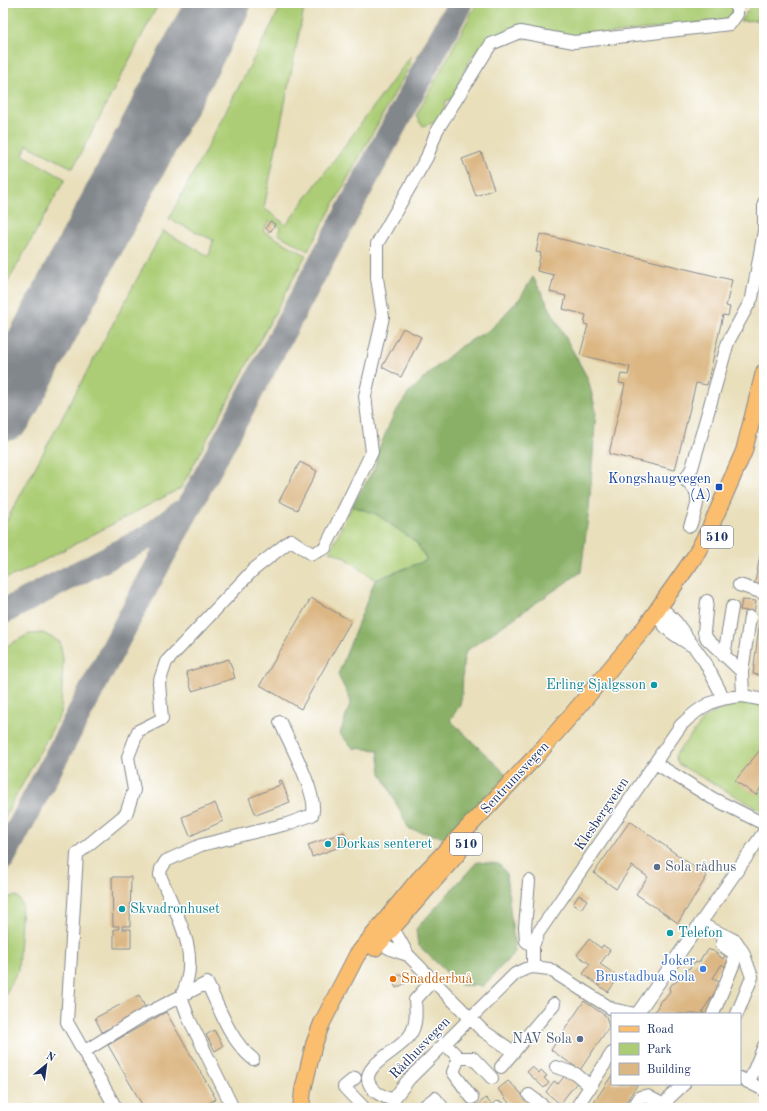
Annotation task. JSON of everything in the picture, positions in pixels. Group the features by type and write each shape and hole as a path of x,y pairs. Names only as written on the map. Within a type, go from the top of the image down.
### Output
{"main road":[{"name":"Sentrumsvegen","path":"301,1108 303,1090 314,1044 322,1023 357,955 382,933 629,660 704,560 733,501 743,467 744,451 764,372"},
{"name":"Sentrumsvegen","path":"311,1108 324,1048 333,1024 366,960 382,933"}],"street":[{"path":"116,1108 85,1050 67,1022 77,854 126,814 134,790 128,757 138,731 162,719 159,683 166,662 253,570 291,540 312,554 325,548 349,500 372,452 364,396 384,317 377,278 378,244 427,157 437,130 491,44 520,32 574,42 730,24 737,14 737,3"},
{"path":"764,203 764,226"},
{"path":"690,526 698,504 698,496 694,488 685,480 692,468 728,342 752,298 764,231"},
{"path":"739,585 764,593"},
{"path":"708,601 704,632 707,639 742,672"},
{"path":"724,656 732,607"},
{"path":"661,616 694,647 713,674 722,697 743,696 764,700"},
{"path":"743,696 742,672 750,616"},
{"name":"Klesbergveien","path":"533,967 533,946 543,927 655,763 687,720 697,710 722,697"},
{"path":"233,1108 189,1019 181,997 186,988 190,963 188,938 160,875 161,869 166,861 201,845 272,828 312,815 314,811 313,801 304,774 280,722"},
{"path":"655,763 712,798 764,824"},
{"path":"637,1013 764,832"},
{"path":"529,881 525,927 526,941 533,946"},
{"path":"697,928 707,927 736,941 743,952 752,977 737,1013"},
{"name":"Rådhusvegen","path":"382,933 388,948 408,956 470,1017"},
{"path":"713,1013 734,963 733,953 722,945 726,936"},
{"path":"533,967 549,969 604,1005 626,1013"},
{"name":"Rådhusvegen","path":"394,1104 400,1090 470,1017 515,974 533,967"},
{"path":"394,1104 376,1093 370,1086 367,1079 368,1072 376,1063 404,1044 411,1034 416,1020 415,1000 433,980"},
{"path":"85,1050 142,1016 206,984 233,1038 242,1051 253,1058"},
{"path":"501,1068 554,1004"},
{"path":"470,1017 482,1030 514,1052"},
{"path":"444,1043 459,1058 473,1058 492,1078"},
{"path":"764,1046 744,1080 764,1090"},
{"path":"576,1108 611,1055"},
{"path":"459,1058 453,1072 472,1098"},
{"path":"556,1067 576,1074 591,1087"},
{"path":"355,1078 344,1087 364,1108"},
{"path":"633,1108 640,1097 647,1096 663,1106 683,1085"},
{"path":"529,1095 546,1108"},
{"path":"422,1108 435,1098 443,1108"}],"green space":[{"path":"3,3 159,3 73,168 27,145 23,155 65,179 3,291"},
{"path":"283,3 305,3 264,208 286,225 411,56 410,65 308,251 278,234 280,227 269,221 263,231 306,255 181,488 20,573 3,579 3,527 163,231 209,256 213,240 169,219"},
{"path":"477,3 735,3 730,19 577,38 490,39 477,51 467,66 459,81 453,98 446,101 441,120 424,126 420,123 416,116"},
{"path":"749,3 764,3 764,20 740,21 750,8"},
{"path":"533,277 588,379 596,411 589,509 581,572 466,651 463,664 460,704 450,720 508,776 478,810 447,838 409,829 381,773 378,750 353,748 340,734 351,701 338,675 375,580 427,560 416,542 376,514 352,506 375,467 377,453 394,414 408,394 427,375 461,346 491,329 520,298"},
{"path":"352,506 376,514 416,542 427,560 375,580 346,558 330,551"},
{"path":"43,633 60,642 63,659 61,713 3,820 3,648 29,634"},
{"path":"755,701 764,704 764,812 678,764 675,755 707,716 736,703"},
{"path":"477,862 499,864 506,873 515,952 483,986 460,985 418,945 416,929"},
{"path":"17,896 22,904 18,970 3,999 3,901 9,897"}],"building":[{"path":"481,152 494,189 476,196 462,159"},
{"path":"270,221 275,224 271,231 268,231 266,228"},
{"path":"540,234 732,280 726,306 730,307 728,316 723,315 707,385 696,383 675,470 609,454 625,384 619,383 621,374 628,375 630,367 580,355 588,325 584,324 586,315 563,309 566,296 550,292 554,275 537,271 541,253 536,252"},
{"path":"403,328 421,337 401,377 382,367"},
{"path":"300,462 317,471 297,510 279,501"},
{"path":"764,540 764,589 754,587"},
{"path":"311,598 351,621 301,709 260,685"},
{"path":"742,600 756,601 754,612 740,610"},
{"path":"763,614 764,676 753,674 760,618 763,618"},
{"path":"229,659 235,678 192,691 186,672"},
{"path":"764,745 764,783 756,795 735,781"},
{"path":"281,780 290,802 256,815 249,798 280,785 278,781"},
{"path":"215,803 223,821 190,836 182,817"},
{"path":"630,821 707,876 678,923 636,894 648,877 632,866 616,889 594,873"},
{"name":"Dorkas senteret","path":"344,832 348,844 312,857 308,845"},
{"name":"Skvadronhuset","path":"112,877 131,877 130,926 122,926 122,929 131,929 131,948 114,948 114,929 119,929 119,926 113,926"},
{"path":"579,895 587,900 581,909 573,904"},
{"path":"589,939 601,948 603,945 610,950 600,964 619,977 608,992 583,974 590,964 577,955"},
{"path":"709,949 723,959 726,954 730,957 725,967 722,964 713,978 721,983 702,1012 704,1013 654,1013 661,1000 664,999 670,991 669,988 673,983 681,977 684,977 687,969 690,968 695,962 699,963"},
{"path":"401,974 406,983 396,988 392,979"},
{"path":"139,995 146,1009 102,1032 95,1018"},
{"path":"584,1001 606,1016 609,1027 580,1070 551,1050"},
{"path":"166,1012 216,1099 201,1108 144,1108 108,1045"},
{"path":"214,1030 223,1046 215,1051 206,1035"},
{"path":"532,1067 539,1073 541,1070 547,1076 544,1078 549,1083 544,1088 527,1072"},
{"path":"567,1073 578,1081 560,1104 546,1092 554,1081 558,1084"},
{"path":"611,1077 611,1085 637,1085 622,1108 599,1108 593,1104"},
{"path":"508,1081 518,1090 533,1108 513,1108 498,1089"},
{"path":"486,1098 494,1108 473,1108"}],"taxiway":[{"path":"3,858 132,613 460,3"},
{"path":"3,612 150,536 181,512"}],"runway":[{"path":"3,410 219,3"}],"place":[{"name":"Kongshaugvegen (A)","path":"719,487"},
{"name":"Erling Sjalgsson","path":"654,685"},
{"name":"Dorkas senteret","path":"328,844"},
{"name":"Sola rådhus","path":"657,867"},
{"name":"Skvadronhuset","path":"122,909"},
{"name":"Telefon","path":"670,933"},
{"name":"Joker Brustadbua Sola","path":"703,969"},
{"name":"Snadderbuå","path":"393,979"},
{"name":"NAV Sola","path":"580,1039"}]}
